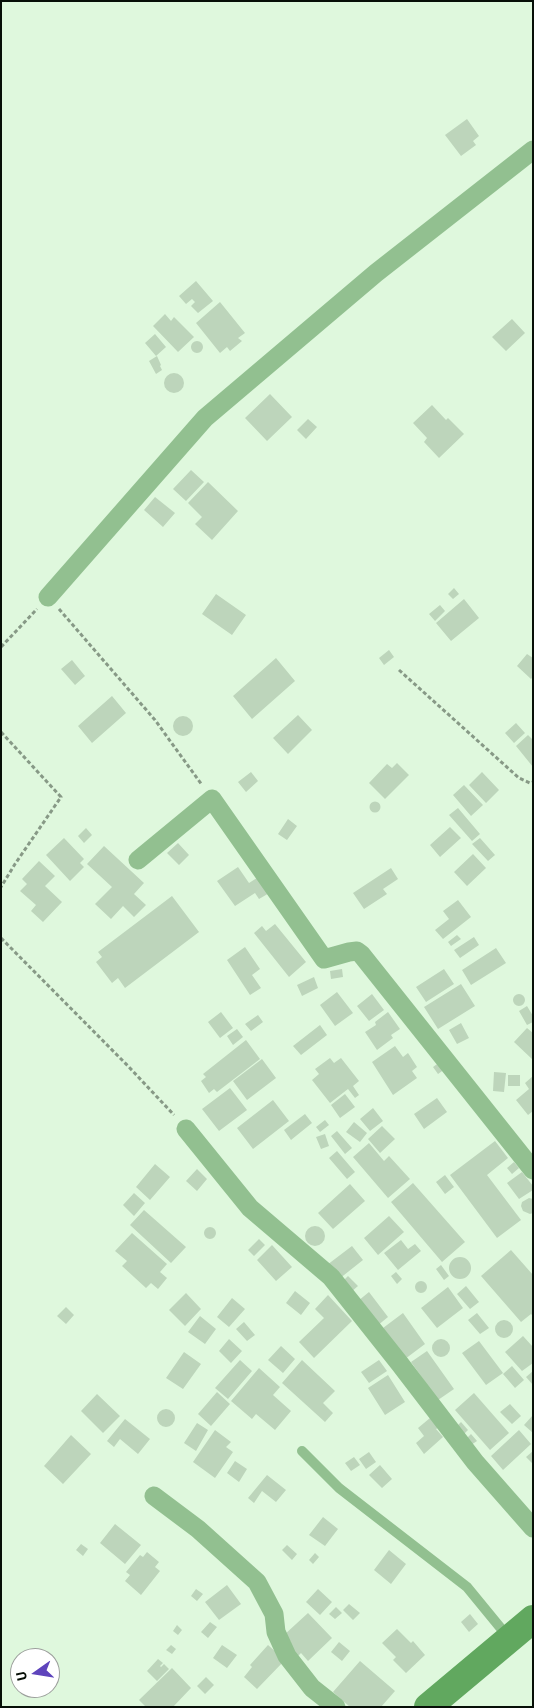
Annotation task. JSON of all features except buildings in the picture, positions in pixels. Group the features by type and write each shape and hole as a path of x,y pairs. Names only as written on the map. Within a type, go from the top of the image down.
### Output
{"main road":[{"path":"428,1707 533,1619"}],"street":[{"path":"48,597 205,418 376,273 533,150"},
{"path":"138,860 212,799 324,960 349,952 356,951 362,954 533,1170"},
{"path":"186,1129 250,1208 331,1277 475,1462 533,1528"},
{"path":"154,1496 198,1530 257,1582 274,1614 276,1632 287,1656 312,1688 336,1707"}],"lane":[{"path":"302,1451 339,1488 467,1587 510,1639"}],"path":[{"path":"1,647 48,597 155,720 212,799"},
{"path":"399,670 519,778 530,783 533,782"},
{"path":"1,732 61,797 1,887"},
{"path":"1,938 128,1066 186,1129"}]}
